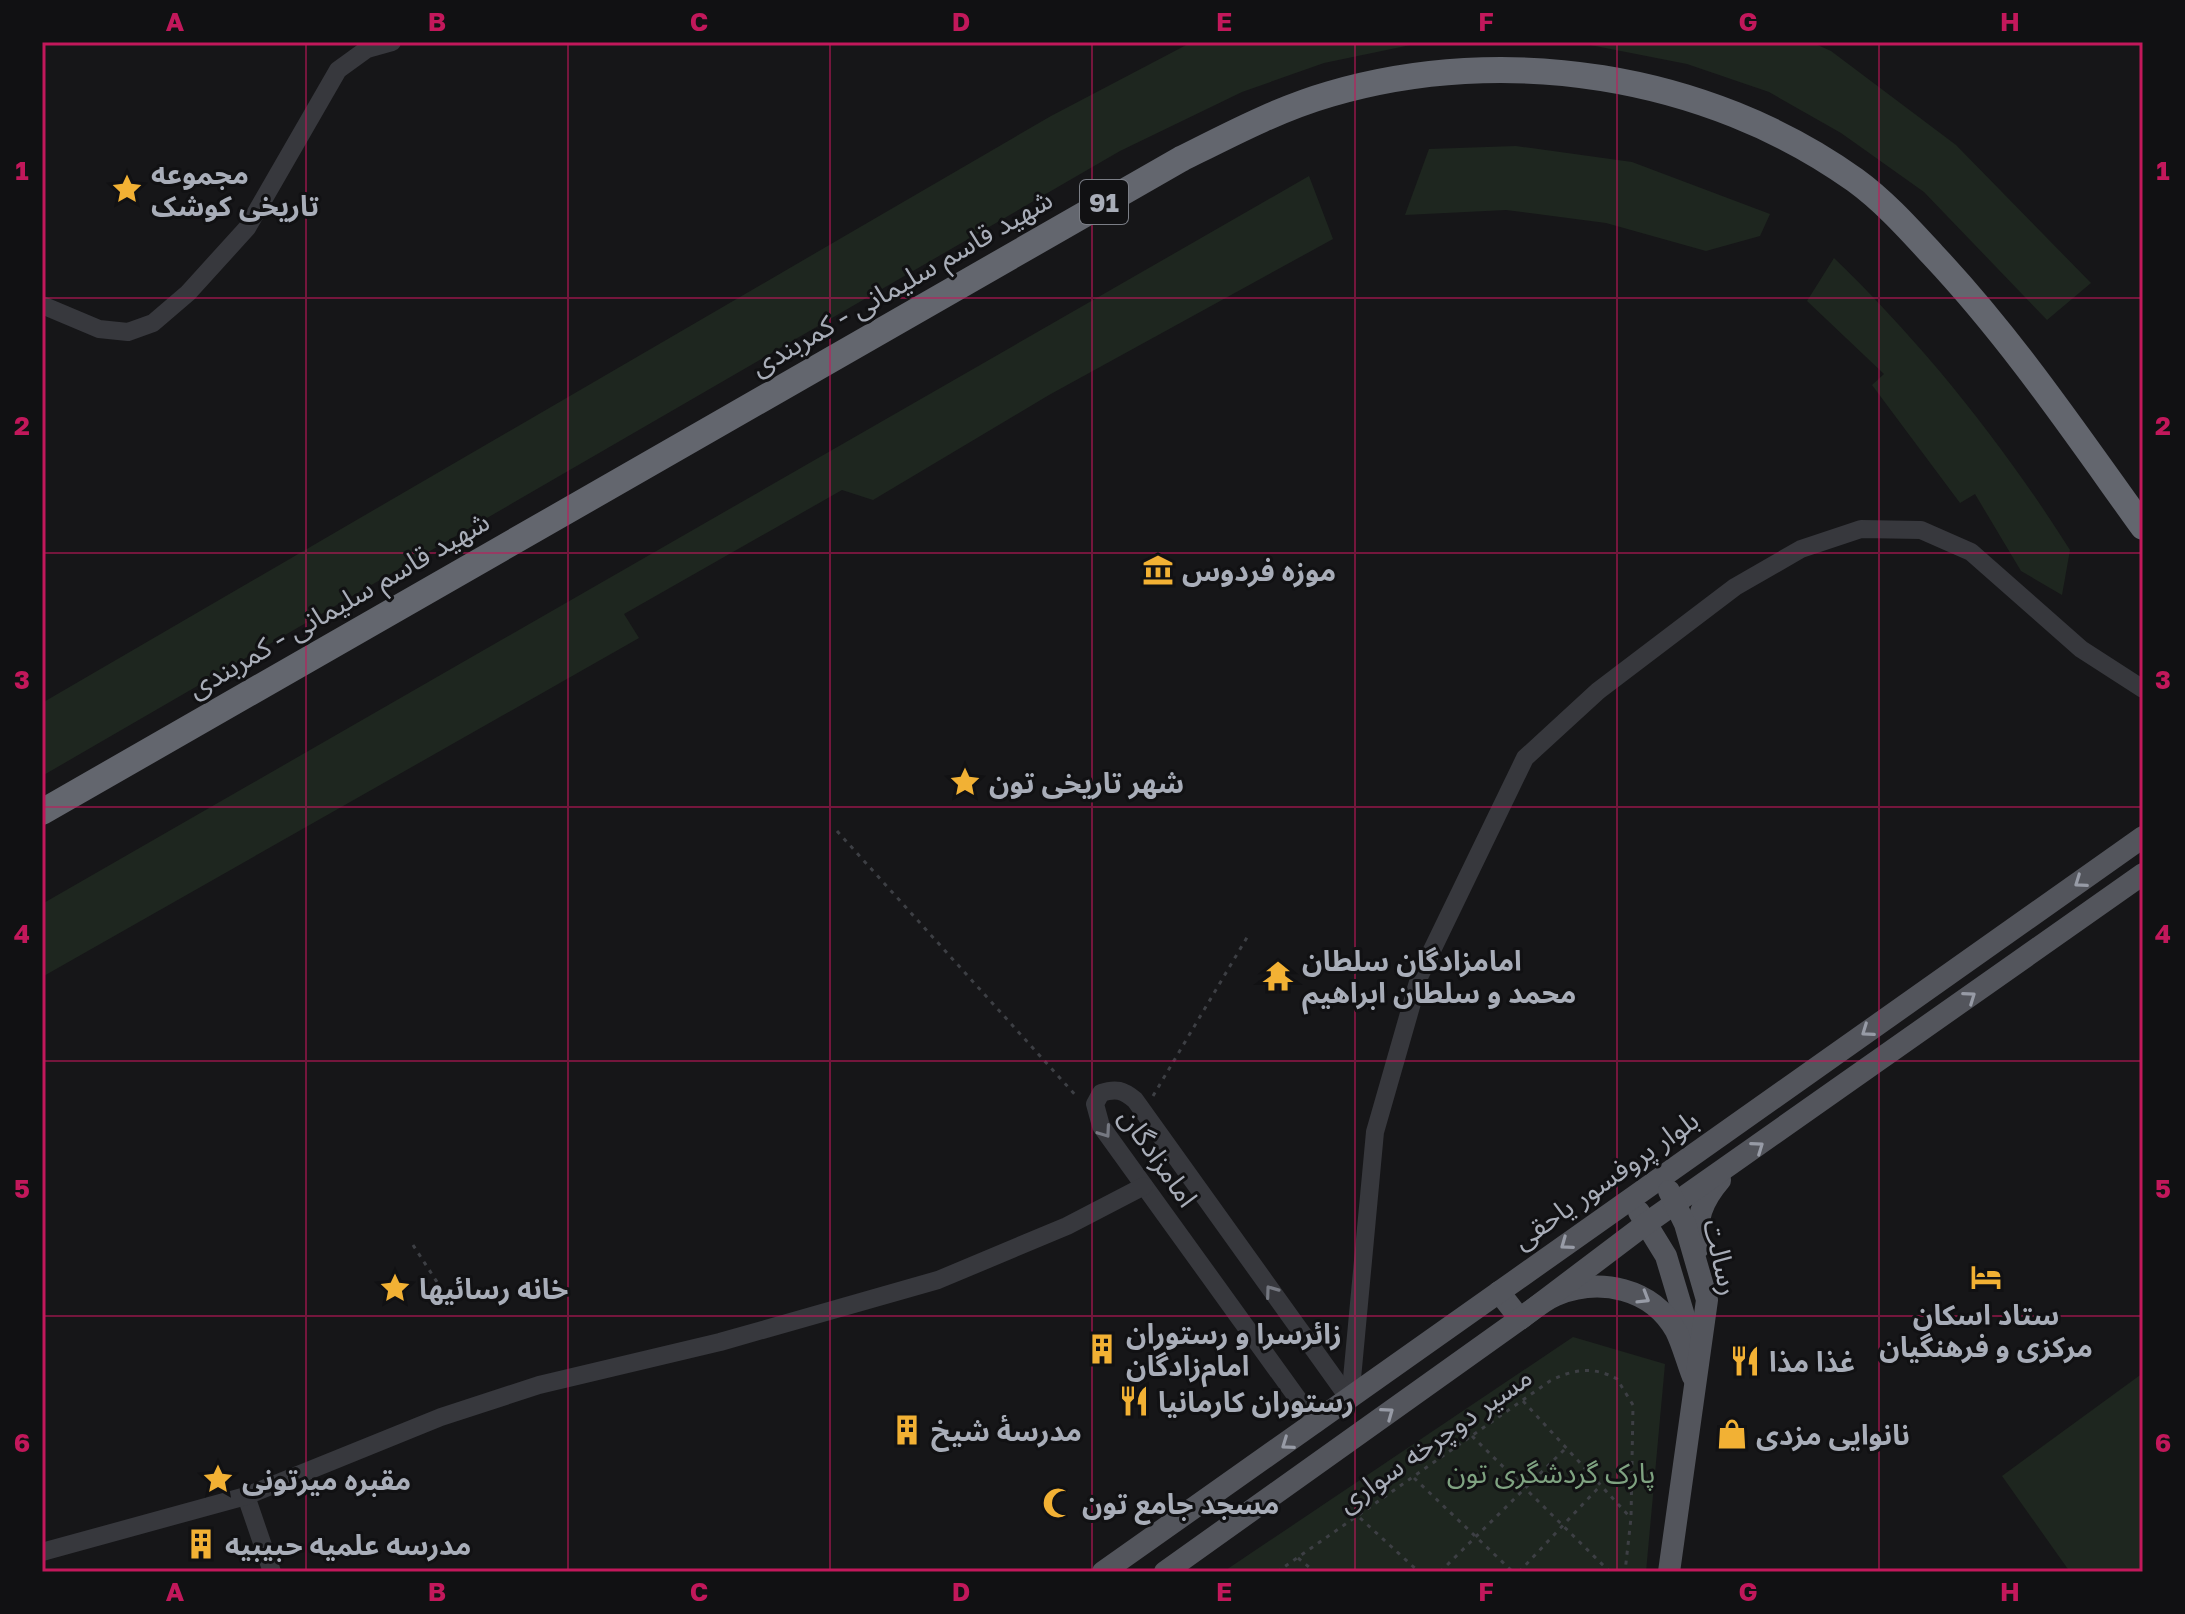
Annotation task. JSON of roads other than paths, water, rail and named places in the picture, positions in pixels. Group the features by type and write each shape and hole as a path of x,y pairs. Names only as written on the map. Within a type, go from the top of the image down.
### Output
{"highway":[{"name":"شهید قاسم سلیمانی - کمربندی","path":"42,812 1181,159 1257,121 1329,94 1390,80 1454,71 1525,68 1594,77 1678,97 1748,119 1795,144 1855,181 1878,201 1984,310 2126,504"},
{"name":"91","path":"2126,504 2143,527"},
{"name":"91","path":"2126,504 2143,545"}],"main road":[{"name":"بلوار پروفسور یاحقی","path":"1103,1572 2143,837"},
{"path":"1652,1231 1677,1202 2143,874"},
{"path":"1707,1300 1697,1225 1708,1194 1731,1166"},
{"name":"رسالت","path":"1659,1177 1677,1202 1707,1300 1695,1368 1669,1572"},
{"name":"رسالت","path":"1629,1198 1652,1231 1674,1277 1695,1368"},
{"path":"1165,1572 1520,1319 1664,1221 1685,1224"},
{"path":"1520,1319 1556,1295 1592,1287 1631,1290 1653,1301 1675,1330 1695,1368"},
{"path":"1499,1292 1520,1319"}],"street":[{"path":"42,305 99,329 128,332 153,323 188,293 247,228 338,70 367,49 392,42"},
{"path":"1350,1400 1375,1132 1420,975 1525,758 1598,691 1735,587 1801,549 1861,529 1921,530 1971,552 2081,649 2143,689"},
{"name":"امامزادگان","path":"1316,1424 1096,1117 1095,1104 1101,1093 1112,1089 1124,1091 1143,1112 1350,1400"},
{"path":"42,1552 246,1496 441,1417 539,1385 720,1342 938,1280 1067,1226 1144,1186"},
{"path":"246,1496 272,1572"}],"place":[{"name":"مجموعه تاریخی کوشک","path":"127,189"},
{"name":"موزه فردوس","path":"1158,570"},
{"name":"شهر تاریخی تون","path":"965,782"},
{"name":"امامزادگان سلطان محمد و سلطان ابراهیم","path":"1278,976"},
{"name":"ستاد اسکان مرکزی و فرهنگیان","path":"1986,1277"},
{"name":"خانه رسائیها","path":"395,1288"},
{"name":"زائرسرا و رستوران امام‌زادگان","path":"1102,1349"},
{"name":"غذا مذا","path":"1745,1361"},
{"name":"رستوران کارمانیا","path":"1134,1401"},
{"name":"مدرسهٔ شیخ","path":"907,1430"},
{"name":"نانوایی مزدی","path":"1732,1434"},
{"name":"مقبره میرتونی","path":"218,1479"},
{"name":"مسجد جامع تون","path":"1058,1503"},
{"name":"مدرسه علمیه حبیبیه","path":"201,1544"}],"park label":[{"name":"پارک گردشگری تون","path":"1551,1472"}]}
